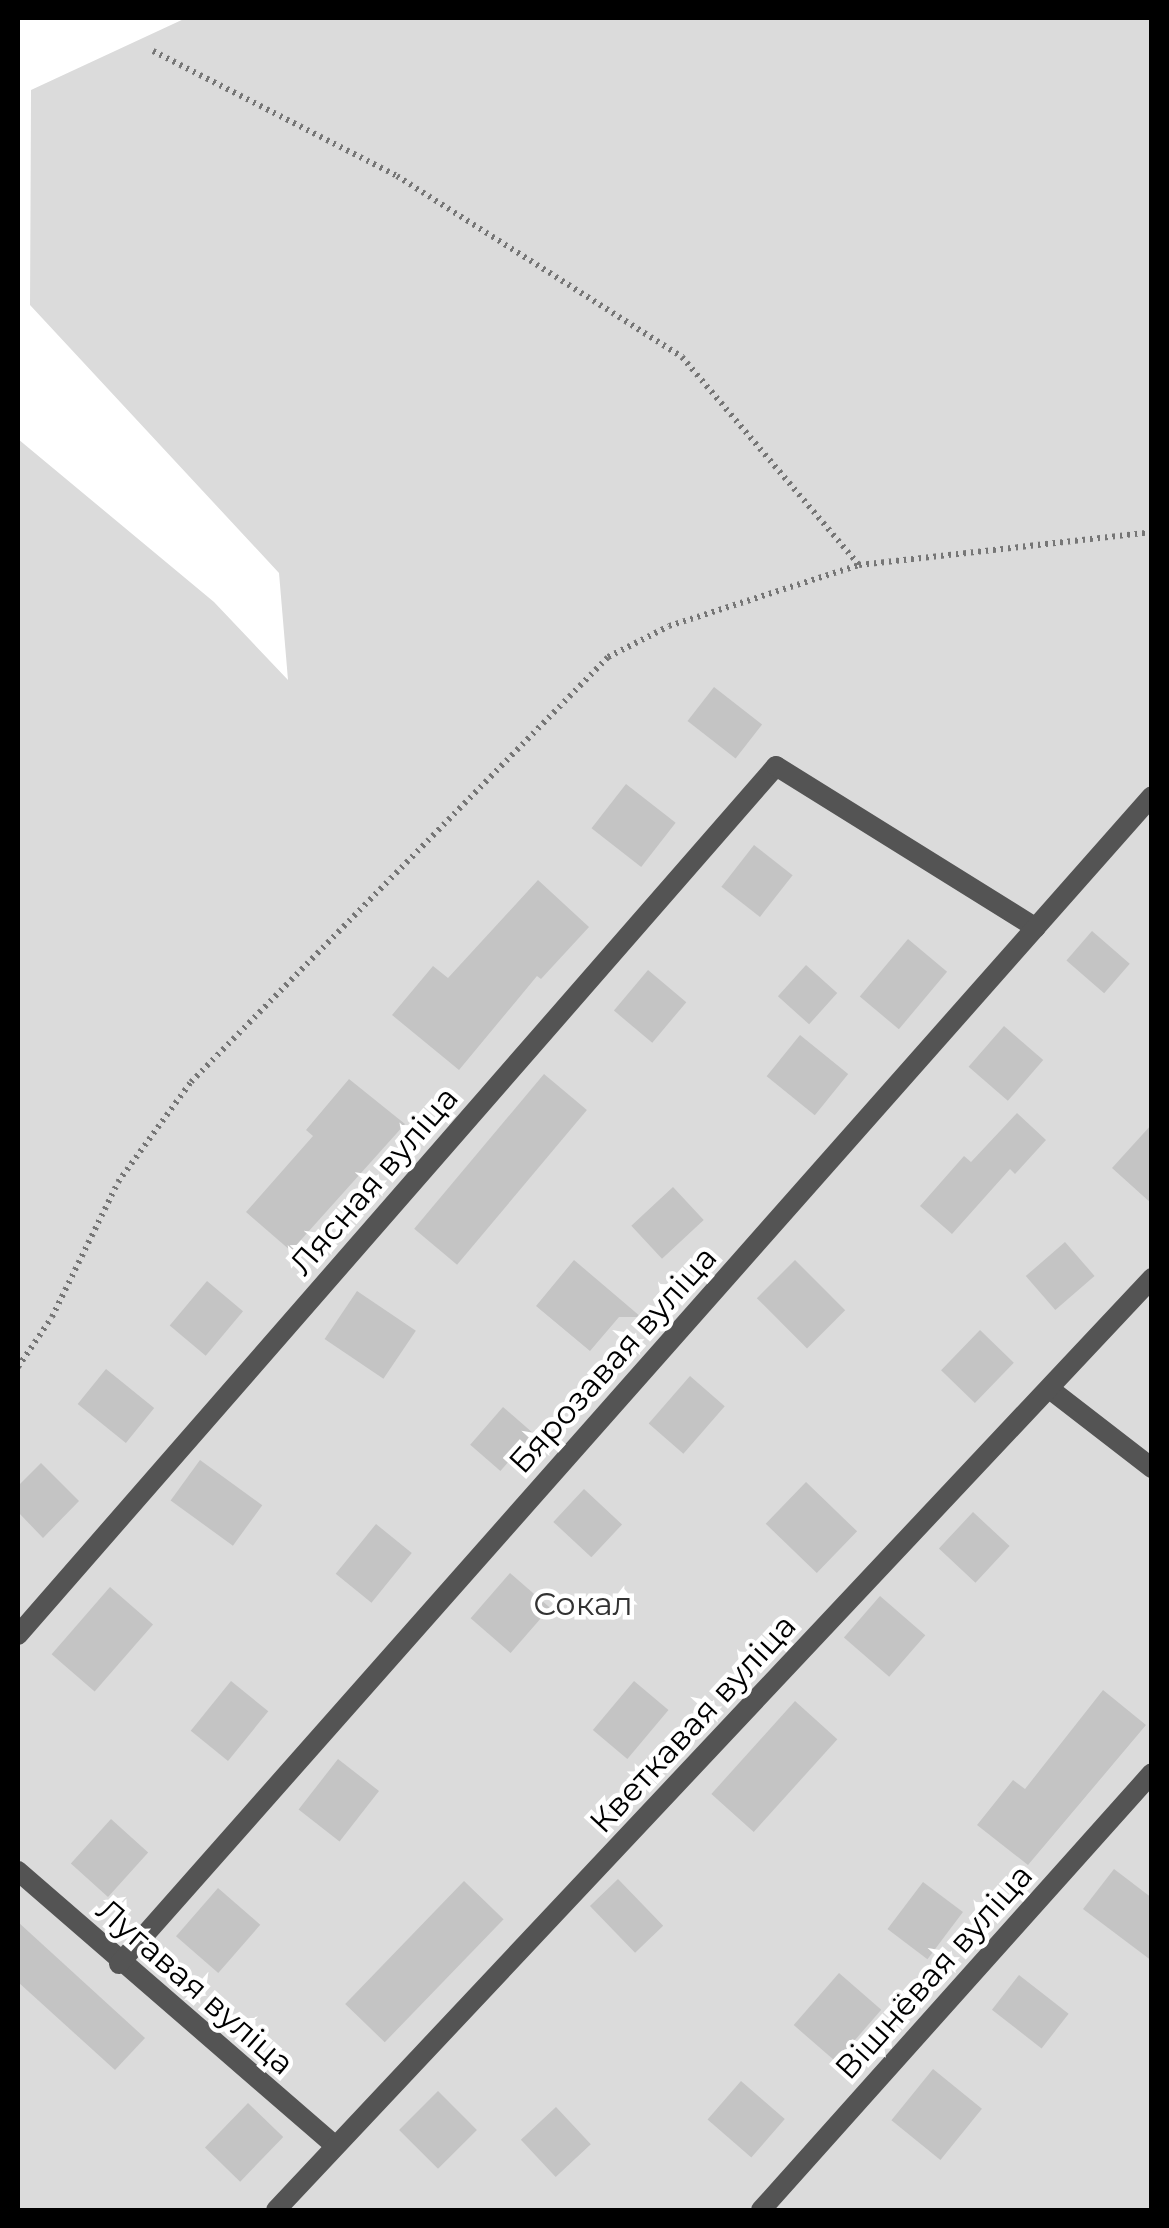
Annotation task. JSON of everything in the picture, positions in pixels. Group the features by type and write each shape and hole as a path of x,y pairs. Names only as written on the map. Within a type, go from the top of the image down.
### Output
{"street":[{"name":"Лясная вуліца","path":"18,1635 776,766 1036,928"},
{"name":"Бярозавая вуліца","path":"118,1964 1152,796"},
{"name":"Кветкавая вуліца","path":"276,2210 1051,1390 1152,1278"},
{"path":"1051,1390 1152,1468"},
{"name":"Вішнёвая вуліца","path":"762,2210 1152,1773"},
{"name":"Лугавая вуліца","path":"18,1870 118,1964 335,2146"}],"path":[{"path":"153,51 397,176 682,357 859,565"},
{"path":"18,1367 52,1318 118,1182 192,1082 608,657 670,626 859,565 1152,532"}],"green space":[{"name":"Сокал","path":"186,18 1151,18 1151,2210 18,2210 18,439 214,602 288,680 279,573 30,305 31,90"}],"building":[{"path":"714,687 762,725 736,758 688,721"},
{"path":"626,784 676,823 641,867 592,828"},
{"path":"754,845 793,875 760,917 721,887"},
{"path":"538,880 589,927 541,979 537,976 459,1070 392,1015 433,966 448,978"},
{"path":"1092,931 1130,964 1104,993 1066,960"},
{"path":"908,939 947,972 899,1029 860,996"},
{"path":"806,965 837,993 809,1024 778,996"},
{"path":"648,970 686,1002 652,1043 614,1011"},
{"path":"1004,1026 1043,1060 1008,1101 969,1067"},
{"path":"800,1035 848,1074 815,1115 767,1076"},
{"path":"544,1074 587,1110 457,1265 414,1229"},
{"path":"349,1079 405,1124 291,1251 246,1212 313,1136 306,1130"},
{"path":"1017,1113 1046,1140 1015,1174 1010,1169 952,1234 920,1206 964,1156 971,1162"},
{"path":"1152,1124 1152,1204 1112,1168"},
{"path":"673,1187 704,1220 662,1259 631,1226"},
{"path":"1065,1242 1095,1276 1055,1310 1026,1276"},
{"path":"574,1260 641,1317 619,1317 590,1351 536,1306"},
{"path":"795,1260 845,1310 807,1348 757,1298"},
{"path":"207,1281 243,1311 206,1356 170,1325"},
{"path":"357,1291 416,1331 383,1379 325,1339"},
{"path":"980,1330 1014,1363 975,1403 941,1370"},
{"path":"106,1369 154,1408 126,1443 78,1404"},
{"path":"690,1376 725,1406 683,1454 649,1424"},
{"path":"503,1407 533,1433 500,1471 470,1445"},
{"path":"200,1460 262,1505 233,1546 171,1500"},
{"path":"41,1463 79,1501 43,1538 18,1512 18,1486"},
{"path":"806,1482 857,1531 817,1573 766,1524"},
{"path":"584,1489 622,1524 591,1557 553,1522"},
{"path":"973,1512 1010,1546 975,1583 939,1549"},
{"path":"376,1524 412,1553 371,1603 336,1574"},
{"path":"510,1573 550,1608 511,1653 471,1618"},
{"path":"110,1587 153,1624 95,1692 52,1654"},
{"path":"880,1596 925,1635 889,1677 844,1638"},
{"path":"231,1681 268,1711 228,1761 191,1731"},
{"path":"634,1681 668,1710 627,1759 593,1730"},
{"path":"1103,1690 1146,1725 1028,1865 977,1825 1013,1780 1025,1789"},
{"path":"795,1701 837,1739 754,1832 711,1794"},
{"path":"338,1759 379,1791 340,1841 299,1809"},
{"path":"111,1819 148,1852 108,1897 71,1864"},
{"path":"1114,1869 1152,1898 1152,1961 1083,1909"},
{"path":"618,1879 663,1926 635,1953 590,1906"},
{"path":"464,1881 504,1919 385,2042 345,2004"},
{"path":"923,1882 963,1912 927,1959 887,1929"},
{"path":"218,1888 260,1925 218,1973 176,1936"},
{"path":"18,1922 145,2038 115,2070 18,1982"},
{"path":"839,1973 881,2010 836,2062 794,2025"},
{"path":"1019,1975 1069,2014 1042,2048 992,2010"},
{"path":"933,2069 982,2109 940,2160 891,2120"},
{"path":"741,2081 785,2119 751,2158 708,2119"},
{"path":"438,2091 477,2130 438,2169 399,2130"},
{"path":"248,2103 283,2137 240,2182 205,2148"},
{"path":"556,2107 591,2144 556,2177 521,2140"}]}
